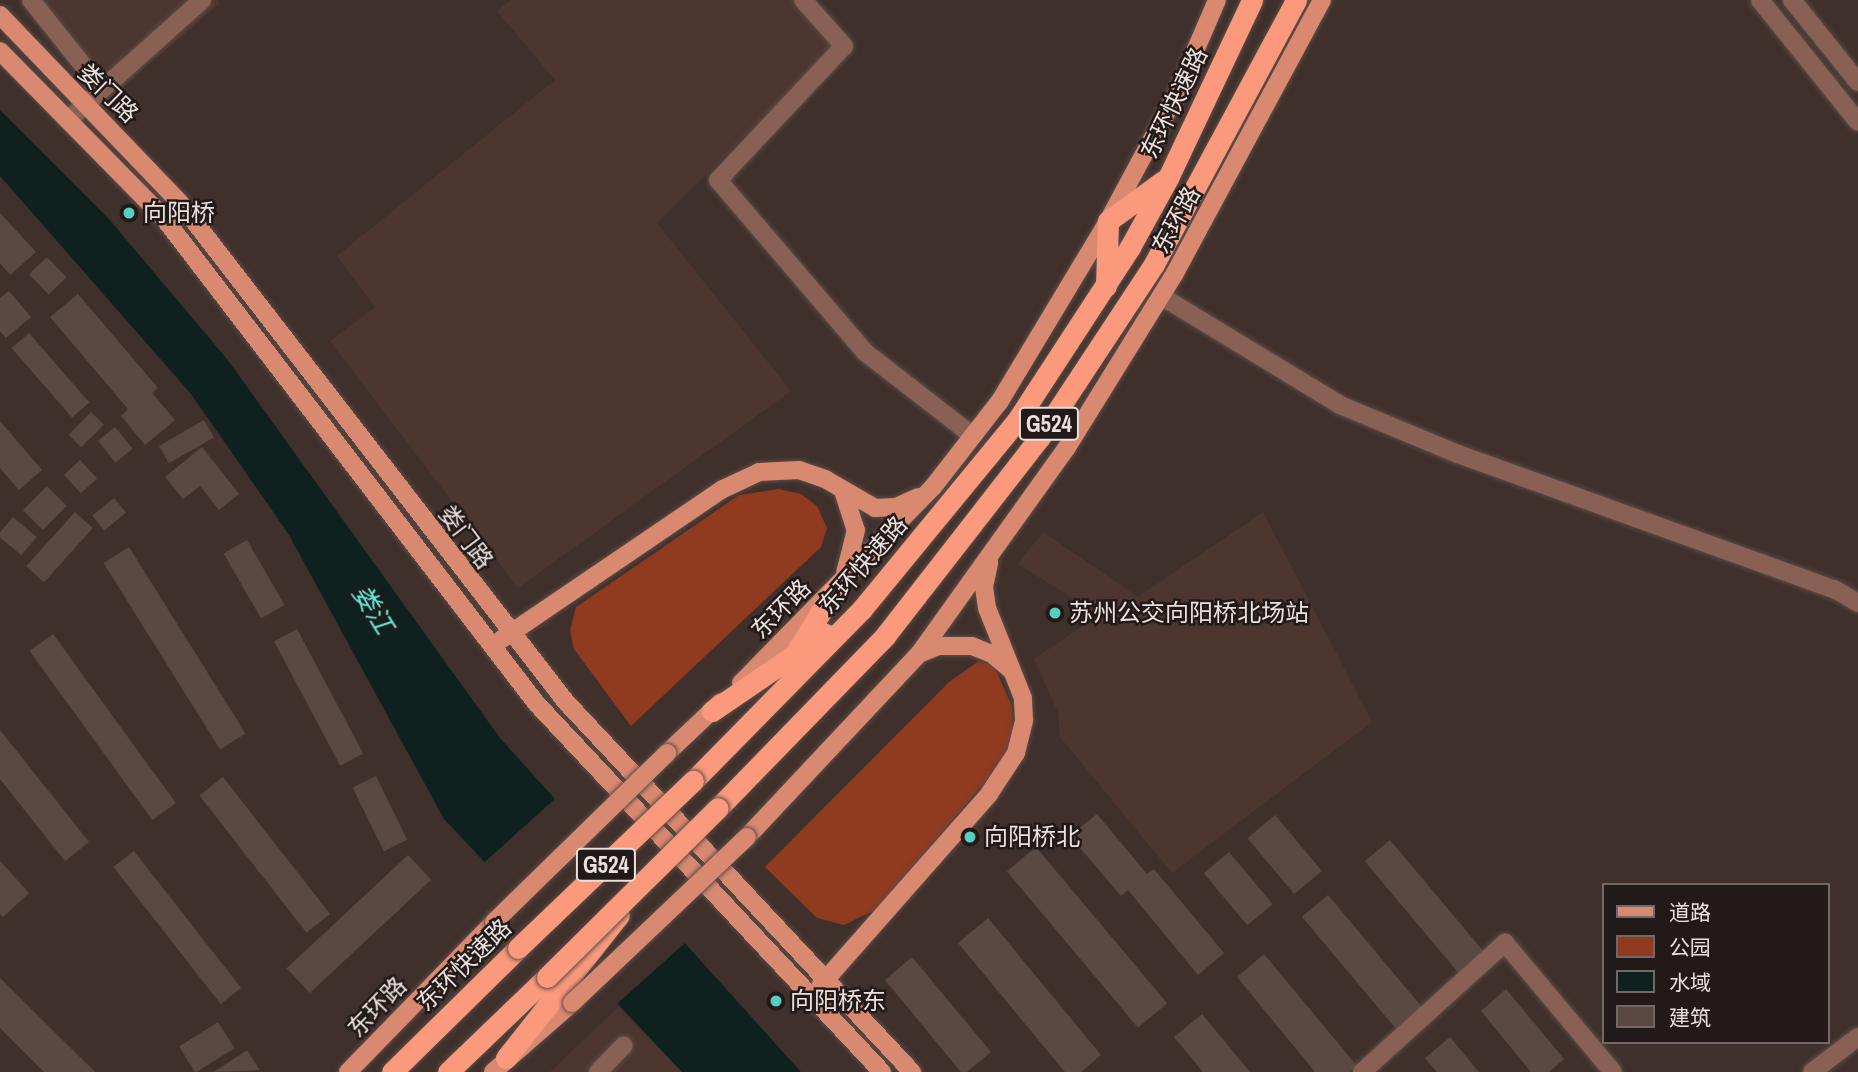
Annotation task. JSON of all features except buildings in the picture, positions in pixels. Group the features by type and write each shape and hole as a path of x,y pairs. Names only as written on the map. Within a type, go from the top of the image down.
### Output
{"highway":[{"name":"东环快速路","path":"392,1072 693,781 862,609 1018,419 1105,287 1168,178 1252,0"},
{"name":"G524","path":"449,1072 560,991 645,879 885,636 953,553 1077,384 1193,198 1296,0"},
{"path":"1105,287 1108,221 1168,178"},
{"path":"757,716 833,592"},
{"path":"712,711 862,609"},
{"path":"500,1065 560,991"}],"main road":[{"name":"东环路","path":"348,1072 495,922 833,592 933,487 1000,401 1108,221 1178,93 1217,0"},
{"name":"东环路","path":"560,991 747,837 919,654 1066,449 1161,296 1254,133 1322,0"},
{"name":"娄门路","path":"0,15 180,202 509,634 601,740 829,978 912,1072"},
{"name":"娄门路","path":"0,51 163,217 491,648 563,733 812,993 882,1072"},
{"path":"491,648 747,476 767,470 799,470 833,483 844,494 869,507 887,509 933,487"},
{"path":"833,592 851,561 856,536 854,516 844,494"},
{"path":"812,993 829,978 1008,768 1024,720 1016,676 985,597 993,553"},
{"path":"919,654 939,646 972,646 992,654 1016,676"}],"street":[{"path":"31,0 101,88"},
{"path":"68,120 202,0"},
{"path":"803,0 844,46 719,180 866,353 973,436"},
{"path":"1760,0 1858,122"},
{"path":"1792,0 1858,82"},
{"path":"1161,296 1340,405 1458,454 1834,589 1858,603"},
{"path":"1362,1072 1505,943 1613,1072"},
{"path":"1812,1072 1858,1037"},
{"path":"598,1072 624,1045"}],"shaded area":[{"path":"43,0 218,0 220,3 116,92"},
{"path":"511,0 792,0 834,48 657,223 791,391 518,588 330,341 375,307 337,256 555,80 497,11"},
{"path":"1263,512 1372,722 1172,873 1060,737 1058,712 1034,659 1099,615 1018,564 1043,532 1138,597"},
{"path":"618,1007 682,1072 550,1072"}],"green space":[{"path":"779,489 801,494 817,506 827,528 821,547 631,726 574,649 570,630 576,607 739,495"},
{"path":"979,661 994,666 1012,706 1013,739 1003,761 877,909 844,925 817,918 765,867 949,682"}],"water":[{"name":"娄江","path":"0,110 108,218 227,359 500,738 801,1072 682,1072 444,819 289,535 258,490 191,394 0,176"}],"pier":[{"path":"557,797 687,941 610,1010 480,866"}],"place":[{"name":"向阳桥","path":"129,213"},
{"name":"苏州公交向阳桥北场站","path":"1055,613"},
{"name":"向阳桥北","path":"970,837"},
{"name":"向阳桥东","path":"776,1001"}]}
